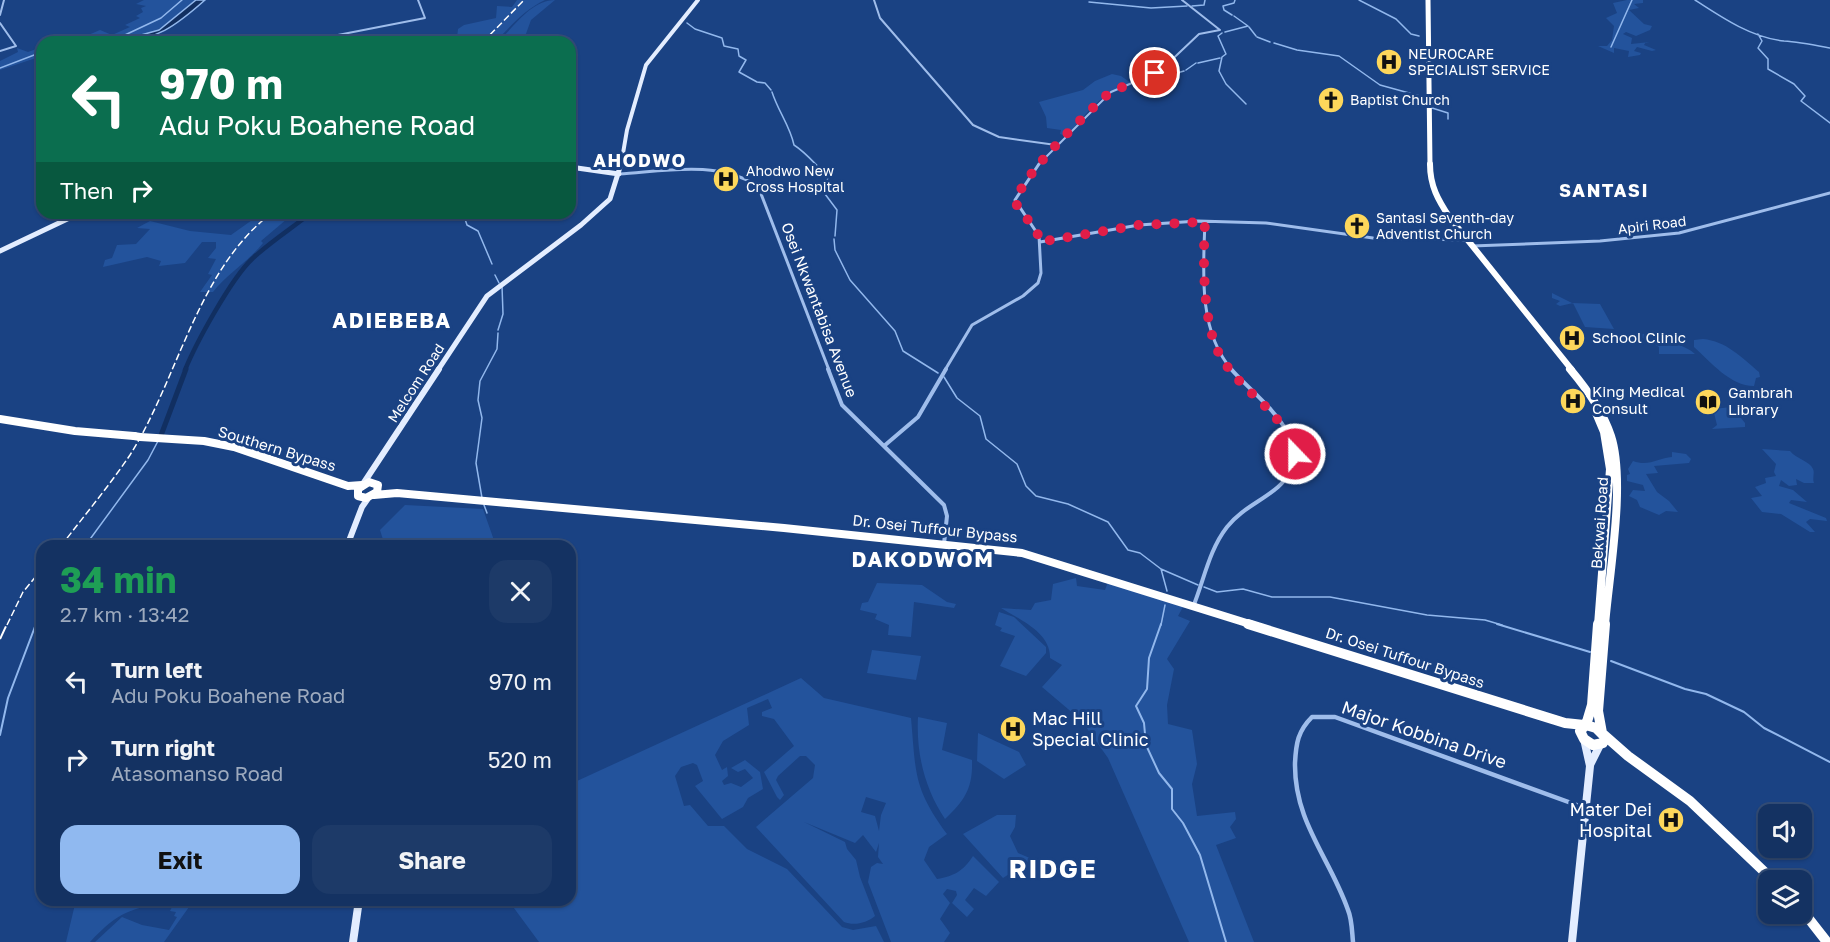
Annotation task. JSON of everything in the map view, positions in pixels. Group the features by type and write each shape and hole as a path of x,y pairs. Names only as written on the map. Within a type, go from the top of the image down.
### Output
{"highway":[{"name":"Bekwai Road","path":"1426,0 1426,109 1429,168 1433,190 1441,206 1467,242 1589,392 1606,422 1617,459 1618,487 1609,538 1593,710"},
{"name":"Bekwai Road","path":"1467,242 1494,276"},
{"name":"Southern Bypass","path":"0,421 84,434 208,442 238,448 348,486 376,484"},
{"name":"Dr. Osei Tuffour Bypass","path":"376,484 397,493"},
{"path":"371,496 378,490 376,484"},
{"path":"357,495 362,485"},
{"name":"Southern Bypass","path":"348,486 357,495"},
{"name":"Dr. Osei Tuffour Bypass","path":"357,495 397,493 1006,551 1044,559 1556,720 1584,731"},
{"path":"1556,720 1579,722 1593,710"},
{"path":"1584,731 1593,710"},
{"path":"1593,710 1605,741 1600,745"},
{"path":"1593,710 1606,731 1626,754"},
{"path":"1584,731 1596,728 1603,733 1626,754 1690,801 1741,846 1764,870"},
{"path":"1584,731 1600,745 1626,754"},
{"path":"1812,923 1827,942"}],"main road":[{"name":"Melcom Road","path":"362,485 488,296 600,210 610,199 619,174 633,106 647,67 700,0"},
{"path":"576,168 619,174"},
{"path":"0,250 65,219"},
{"path":"372,471 376,484"},
{"path":"357,495 362,507"},
{"path":"349,540 362,507 371,496"},
{"path":"1572,942 1590,766 1584,731"},
{"path":"1590,766 1600,745"},
{"path":"353,942 358,906"}],"street":[{"path":"0,15 4,0"},
{"path":"330,36 425,18 418,0"},
{"path":"874,0 880,18 973,125 999,137 1057,145"},
{"path":"884,446 909,426 922,411 957,346 972,325 1023,296 1038,283 1041,273 1040,242 1037,232 1016,200 1035,168 1111,92 1160,70 1199,34 1221,30 1182,0"},
{"path":"0,23 16,46 0,51"},
{"name":"Osei Nkwantabisa Avenue","path":"619,174 720,171 744,176 758,186 842,405 946,508 944,544"},
{"name":"Apiri Road","path":"1040,242 1139,225 1205,222 1266,223 1373,238 1467,242 1600,241 1679,233 1830,194"},
{"path":"1193,607 1221,534 1238,516 1286,479 1295,458 1290,435 1279,419 1225,364 1216,348 1210,327 1204,271 1205,222"},
{"name":"Major Kobbina Drive","path":"1353,942 1349,911 1305,822 1295,781 1296,744 1301,728 1312,717 1335,717 1585,808"}],"shaded area":[{"path":"144,0 196,0 166,24 143,36 86,36 100,30 112,35 130,27 125,25 140,18 136,16 143,12 141,8 146,6 136,4"},
{"path":"196,0 205,0 165,30 151,36 138,36 159,30"},
{"path":"517,0 545,0 524,13 501,36 457,36 458,29 464,25 496,18 497,6 512,7"},
{"path":"555,0 531,20 525,36 504,36 531,9 546,1"},
{"path":"1643,0 1643,3 1634,4 1639,8 1629,10 1644,24 1652,26 1650,30 1636,36 1626,32 1623,34 1632,38 1631,44 1646,42 1644,45 1656,50 1637,47 1634,51 1641,53 1640,55 1628,57 1629,51 1614,48 1614,53 1598,46 1607,46 1612,40 1614,26 1606,18 1617,13 1613,3"},
{"path":"17,48 28,52 36,49 36,58 0,70 0,61 18,52"},
{"path":"1112,74 1121,76 1131,83 1103,98 1066,136 1060,134 1061,130 1047,128 1046,117 1039,102 1083,90 1095,81"},
{"path":"254,219 287,219 261,241 263,243 257,250 213,292 200,292 212,275 208,274 216,259 208,258 216,248 216,242 202,242 185,263 159,266 161,261 147,257 103,267 105,260 112,258 117,245 136,244 150,229 137,228 150,221 190,231 231,235"},
{"path":"1552,293 1573,303 1560,306 1556,304 1560,301 1552,298"},
{"path":"1573,303 1600,304 1614,329 1585,327"},
{"path":"1641,334 1665,335 1671,341 1695,354 1659,354 1659,347 1641,337"},
{"path":"1703,339 1726,346 1759,372 1760,377 1756,378 1754,386 1729,378 1714,366 1694,347 1694,340"},
{"path":"1732,407 1745,423 1745,427 1712,429 1717,425 1713,409"},
{"path":"1762,449 1790,451 1811,466 1814,471 1814,483 1804,483 1796,479 1797,485 1789,486 1781,480 1779,486 1793,490 1807,502 1791,500 1789,503 1826,518 1827,521 1810,519 1806,522 1815,532 1810,532 1781,514 1762,512 1751,498 1762,496 1755,487 1766,483 1765,478 1776,476 1774,472 1776,464"},
{"path":"1672,452 1686,454 1691,459 1689,463 1654,466 1658,473 1646,474 1657,492 1678,512 1666,511 1659,515 1640,507 1637,500 1629,496 1633,490 1645,491 1643,485 1627,481 1627,475 1630,474 1628,469 1633,461 1653,462 1672,457"},
{"path":"405,505 483,509 494,540 383,540 380,530"},
{"path":"1076,578 1077,586 1105,590 1108,582 1183,607 1178,616 1190,621 1167,659 1174,669 1167,705 1168,724 1192,730 1197,764 1192,784 1197,816 1235,812 1236,819 1230,827 1236,838 1216,845 1254,942 1189,942 1108,758 1081,720 1042,687 1062,665 1050,658 1045,641 1032,627 1001,608 1031,610 1035,603 1051,600 1053,584"},
{"path":"877,583 922,585 947,602 956,604 954,608 914,602 911,637 888,635 889,625 875,619 877,614 860,610 862,603 868,602"},
{"path":"999,612 1014,617 1046,647 1046,653 1026,676 1000,666 1015,636 1000,631 1002,628 995,625"},
{"path":"872,650 921,656 916,680 867,673"},
{"path":"801,678 824,698 911,718 916,767 922,792 947,834 929,847 924,860 937,879 958,872 973,856 999,882 986,896 974,888 965,900 974,909 967,917 952,903 957,895 956,891 947,889 943,894 950,903 940,919 950,933 944,942 891,942 868,882 871,867 877,863 883,864 878,857 879,843 876,852 863,835 855,843 804,822 845,842 847,849 856,860 875,916 860,923 844,922 756,827 813,778 815,765 806,756 800,756 778,776 776,780 784,795 780,800 777,797 764,772 794,746 774,719 762,716 762,712 772,708 768,699 747,708 749,725 723,741 715,755 722,770 727,767 728,776 722,781 724,785 731,783 741,787 753,778 745,769 738,772 731,768 745,760 760,772 763,789 748,798 743,807 722,819 695,786 703,781 697,765 693,763 681,767 675,776 684,806 690,805 708,826 724,826 747,849 787,869 842,927 853,930 876,926 884,942 539,942 512,906 576,906 576,779 577,781","holes":["866,797 886,803 881,815 879,831 875,816 861,812"]},
{"path":"918,717 947,723 942,750 972,760 971,778 966,793 958,806 945,819 932,796 923,771"},
{"path":"978,733 1019,752 1026,765 1004,779 977,761"},
{"path":"997,815 1016,815 1015,827 1010,836 1018,853 1032,859 1003,878 963,834"},
{"path":"75,906 145,906 118,917 90,942 66,942"},
{"path":"168,906 190,906 164,942 95,942 122,917 142,925 169,930 177,917 174,916 176,912 170,911 172,907"}],"waterway":[{"path":"123,36 161,18 182,0"},
{"path":"1192,6 1204,5 1205,0"},
{"path":"1232,15 1224,10 1223,6 1234,3 1235,0"},
{"path":"1359,0 1396,19 1411,34 1419,36"},
{"path":"1611,47 1632,0"},
{"path":"1695,0 1737,26 1759,35"},
{"path":"1089,2 1151,8 1187,6"},
{"path":"1225,32 1248,26 1234,16"},
{"path":"687,23 695,29 722,38 724,46 738,49 739,56 746,60 739,72 757,82 765,83 771,90"},
{"path":"1249,27 1256,36"},
{"path":"1222,33 1218,36 1226,54 1222,57 1219,71 1226,84 1246,104"},
{"path":"1759,35 1830,48"},
{"path":"1759,35 1762,41 1758,48 1768,59 1768,69 1794,84 1805,96 1801,101 1830,123"},
{"path":"1257,37 1270,42"},
{"path":"1274,43 1297,50 1339,56 1380,85 1420,96"},
{"path":"0,68 36,54"},
{"path":"1198,63 1220,58"},
{"path":"1186,70 1196,63"},
{"path":"1170,75 1184,71"},
{"path":"1150,80 1164,76"},
{"path":"772,92 794,145 828,176 825,194 837,210 835,236"},
{"path":"1432,108 1448,113 1448,119"},
{"path":"185,370 215,312 244,268 266,247 303,219"},
{"path":"465,219 467,225 478,231 492,264"},
{"path":"834,239 835,250 850,280 895,331 903,351 938,373"},
{"path":"495,275 499,283"},
{"path":"498,330 503,314 502,286"},
{"path":"482,498 476,463 482,418 478,400 480,381 497,349 498,333"},
{"path":"160,438 186,369"},
{"path":"944,377 957,398 980,416 986,439 1017,464 1026,486 1036,496 1068,504 1108,522 1128,550 1140,553 1161,569"},
{"path":"89,540 148,460 158,441"},
{"path":"484,505 487,513"},
{"path":"1161,569 1198,585"},
{"path":"1161,569 1167,591"},
{"path":"1204,587 1217,592 1243,589 1272,597 1330,597 1427,615 1485,620 1502,625"},
{"path":"1161,625 1165,605"},
{"path":"0,735 8,698 36,624"},
{"path":"1161,624 1149,658 1147,689 1136,706 1144,723 1146,745 1159,773 1172,789 1172,809 1183,823 1200,855 1226,942"},
{"path":"1497,624 1590,652"},
{"path":"1611,661 1685,689 1706,694 1744,712 1764,728 1830,762"}],"railway":[{"path":"489,36 524,0"},
{"path":"66,540 130,455 147,425 191,326 225,263 247,236 265,219"},
{"path":"7,625 23,592 36,576"},
{"path":"0,639 7,624"}],"place":[{"name":"NEUROCARE SPECIALIST SERVICE","path":"1389,62"},
{"name":"Baptist Church","path":"1331,100"},
{"name":"Ahodwo New Cross Hospital","path":"726,179"},
{"name":"Santasi Seventh-day Adventist Church","path":"1357,226"},
{"name":"School Clinic","path":"1572,338"},
{"name":"King Medical Consult","path":"1573,401"},
{"name":"Gambrah Library","path":"1708,402"},
{"name":"Mac Hill Special Clinic","path":"1013,729"},
{"name":"Mater Dei Hospital","path":"1671,820"}],"district":[{"name":"AHODWO","path":"640,161"},
{"name":"SANTASI","path":"1604,191"},
{"name":"ADIEBEBA","path":"392,321"},
{"name":"DAKODWOM","path":"923,560"},
{"name":"RIDGE","path":"1053,869"}],"route":[{"path":"1155,73 1111,92 1103,98 1035,168 1019,192 1016,204 1037,232 1040,242 1139,225 1205,222 1204,271 1210,327 1216,348 1225,364 1279,419 1290,435 1295,454"}]}
